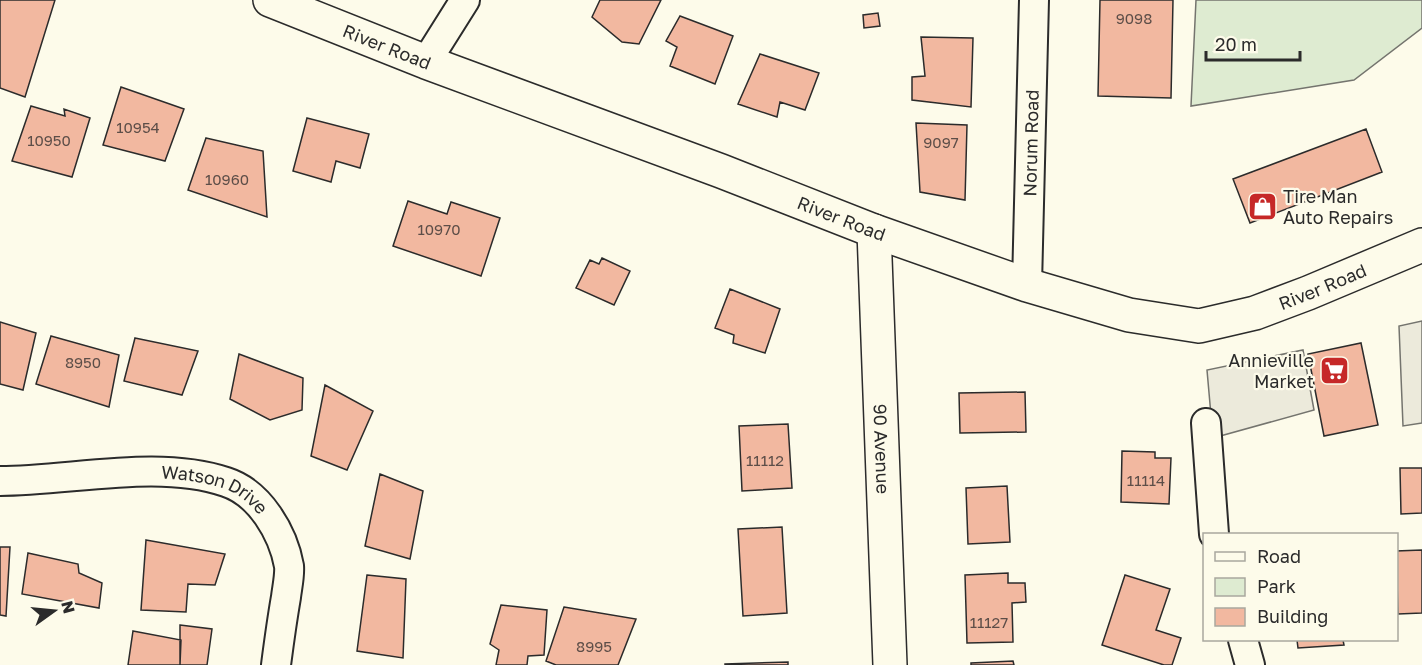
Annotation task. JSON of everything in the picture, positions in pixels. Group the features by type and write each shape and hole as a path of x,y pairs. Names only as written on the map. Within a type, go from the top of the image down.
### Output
{"street":[{"name":"River Road","path":"270,0 426,62 721,171 874,231 1027,285 1129,315 1199,326 1255,313 1422,245"},
{"path":"426,62 465,0"},
{"name":"Norum Road","path":"1027,285 1034,0"},
{"name":"90 Avenue","path":"874,231 890,665"},
{"path":"1206,423 1214,533"},
{"name":"Watson Drive","path":"0,481 148,472 192,474 228,483 246,494 266,512 282,537 290,568 276,665"},
{"path":"1244,641 1250,665"}],"green space":[{"path":"1196,0 1422,0 1422,28 1354,80 1191,106"}],"shaded area":[{"path":"1422,321 1422,423 1403,426 1399,326"},
{"path":"1303,350 1314,410 1213,438 1207,370"}],"building":[{"path":"0,0 55,0 25,97 0,88"},
{"path":"600,0 661,0 639,44 622,42 592,17"},
{"path":"1100,0 1173,0 1171,98 1098,96"},
{"path":"878,13 880,26 864,28 863,15"},
{"path":"680,16 733,36 715,84 670,66 677,47 666,41"},
{"path":"921,37 973,38 971,107 912,100 912,77 925,76"},
{"path":"760,54 819,73 805,110 780,102 777,117 738,104"},
{"path":"121,87 184,109 165,161 103,145"},
{"path":"31,106 65,116 64,109 90,118 72,177 12,161"},
{"path":"307,118 369,134 360,168 336,161 331,182 293,171"},
{"path":"916,123 967,125 965,200 920,192"},
{"path":"1366,129 1382,172 1250,223 1233,179"},
{"path":"206,138 263,151 267,217 188,190"},
{"path":"408,201 447,214 451,202 500,218 481,276 393,246"},
{"path":"602,258 630,271 614,305 576,288 590,260 599,264"},
{"path":"730,289 780,309 765,353 733,343 734,335 715,328"},
{"path":"0,322 36,333 23,390 0,384"},
{"path":"51,336 119,355 109,407 36,384"},
{"path":"135,338 198,351 182,395 124,381"},
{"path":"1361,343 1378,425 1324,436 1308,354"},
{"path":"239,354 303,378 302,410 270,420 230,399"},
{"path":"325,385 373,411 347,470 311,456"},
{"path":"1025,392 1026,432 960,433 959,393"},
{"path":"788,424 792,488 742,491 739,426"},
{"path":"1122,451 1155,452 1155,458 1171,458 1169,504 1121,502"},
{"path":"1400,468 1422,468 1422,513 1401,514"},
{"path":"380,474 423,491 410,559 365,546"},
{"path":"1007,486 1010,542 968,544 966,488"},
{"path":"782,527 787,613 743,616 738,529"},
{"path":"146,540 225,554 215,585 188,584 186,612 141,610"},
{"path":"0,547 10,547 6,616 0,615"},
{"path":"1422,550 1422,613 1398,614 1398,551"},
{"path":"28,553 78,564 79,573 102,583 99,608 22,594"},
{"path":"1008,573 1008,583 1025,583 1026,602 1012,603 1013,642 967,643 965,575"},
{"path":"367,575 406,579 403,658 357,651"},
{"path":"1125,575 1170,589 1156,630 1181,638 1172,665 1164,665 1102,645"},
{"path":"501,605 547,610 544,655 528,656 527,665 496,665 499,650 490,644"},
{"path":"564,607 636,619 618,665 556,665 546,661"},
{"path":"180,625 212,629 207,665 180,665"},
{"path":"133,631 181,640 180,665 128,665"},
{"path":"1297,641 1343,641 1344,645 1298,648"},
{"path":"1013,661 1014,665 971,665 971,663"},
{"path":"788,662 788,665 725,665 725,664"}],"place":[{"name":"Tire Man Auto Repairs","path":"1262,206"},
{"name":"Annieville Market","path":"1335,370"}]}
